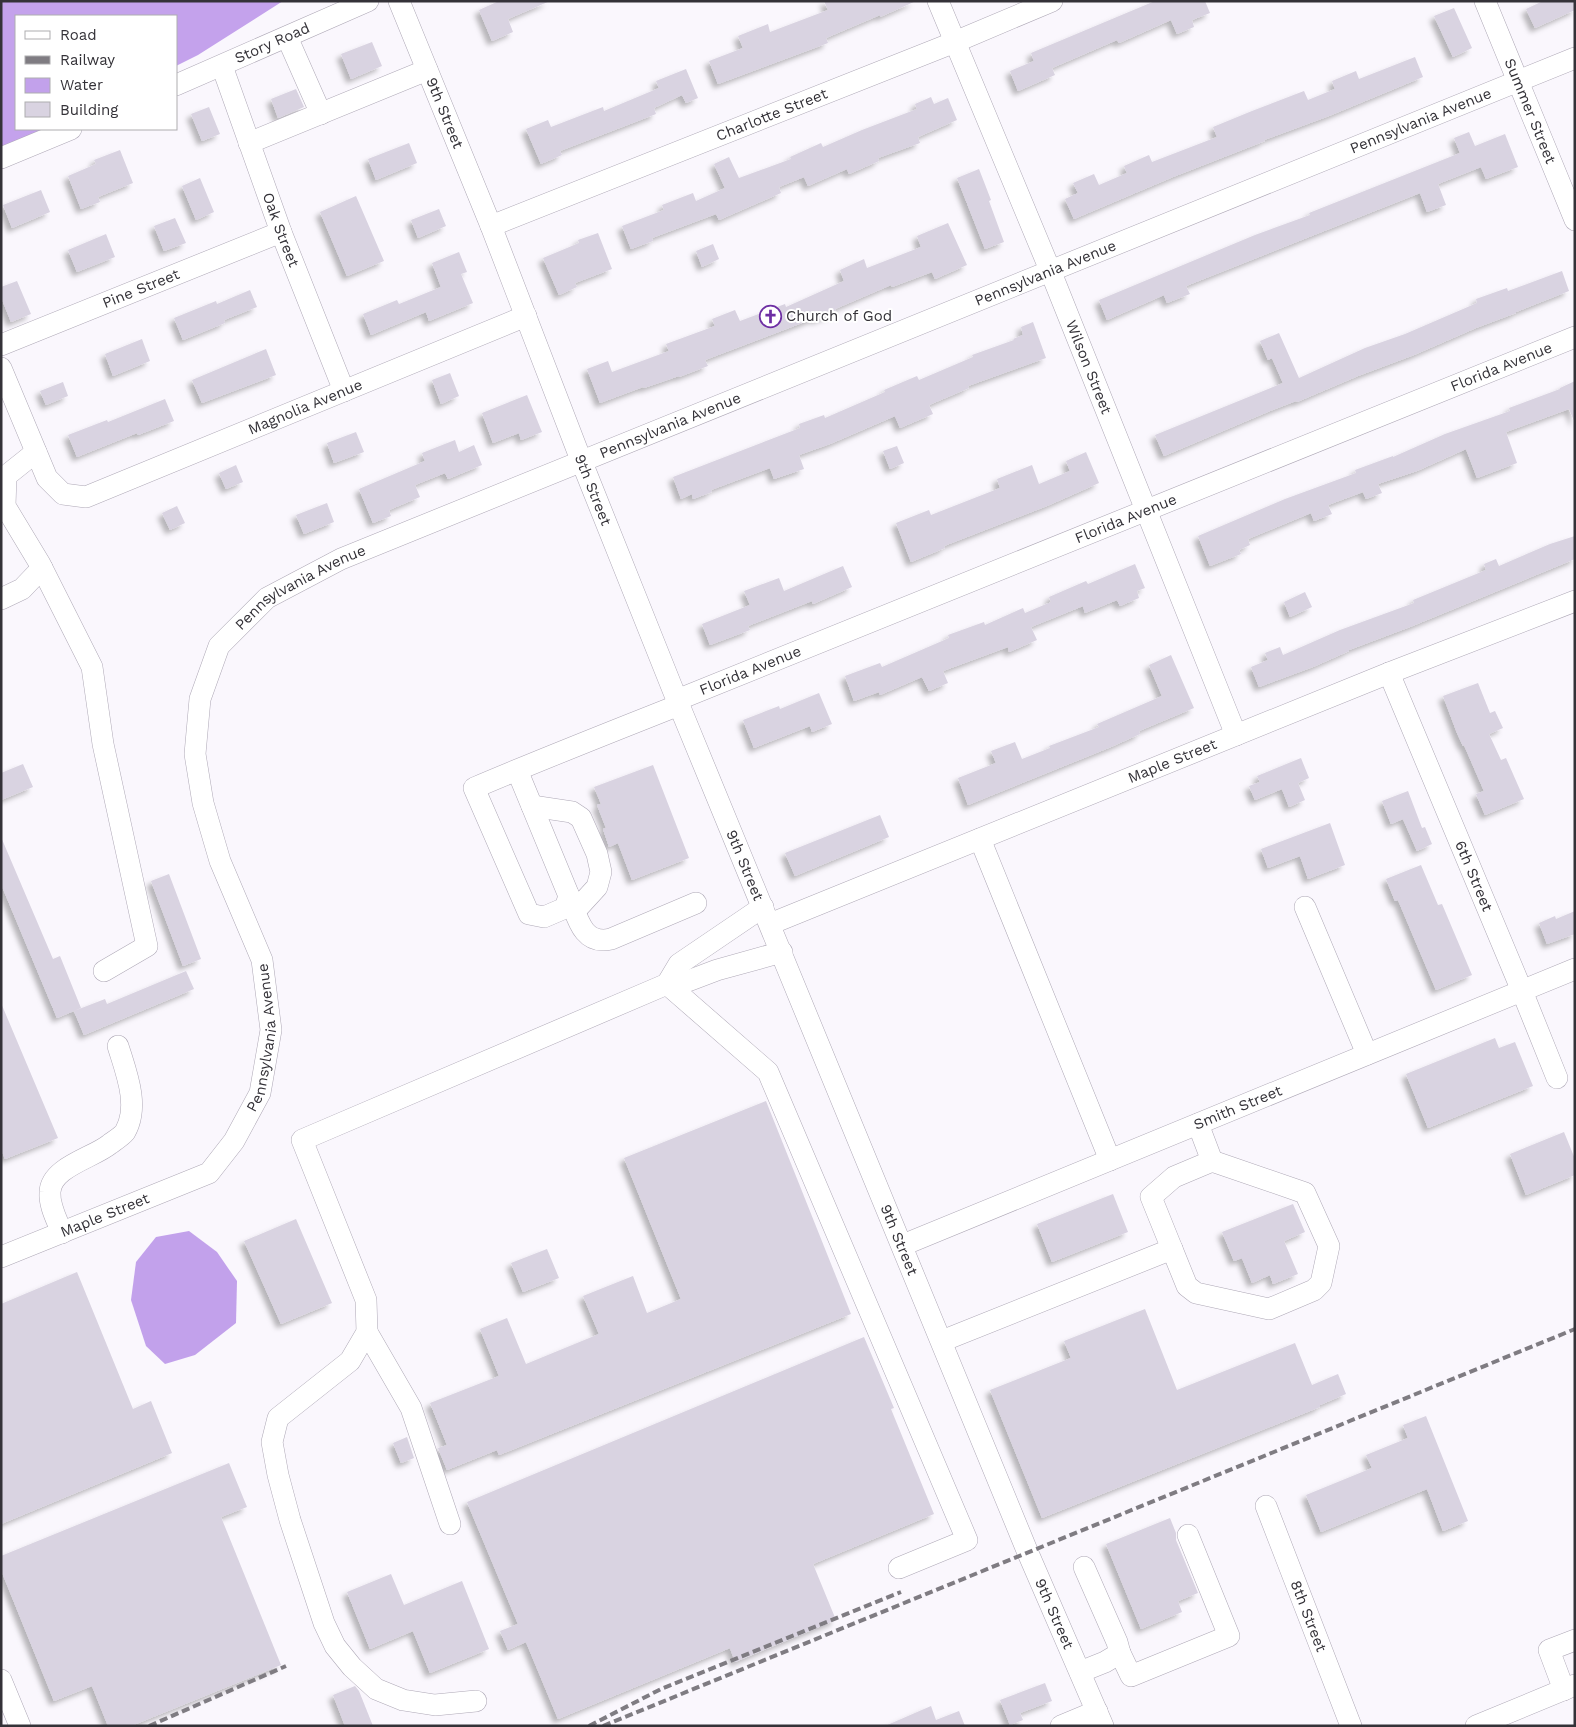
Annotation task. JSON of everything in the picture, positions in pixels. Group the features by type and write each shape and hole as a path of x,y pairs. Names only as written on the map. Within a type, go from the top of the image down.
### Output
{"street":[{"name":"Story Road","path":"178,84 368,1"},
{"name":"9th Street","path":"399,1 491,226 580,460 678,703 903,1245 1028,1553 1100,1718"},
{"name":"Wilson Street","path":"938,1 1050,270 1236,735"},
{"name":"Charlotte Street","path":"491,226 955,42 1052,1"},
{"name":"Summer Street","path":"1485,1 1575,220"},
{"path":"287,37 321,114"},
{"name":"Pennsylvania Avenue","path":"210,1173 234,1141 260,1093 270,1030 262,960 220,861 203,802 195,754 200,699 219,646 267,598 341,559 580,460 1575,58"},
{"name":"Oak Street","path":"222,66 281,232 344,391"},
{"path":"249,143 427,70"},
{"path":"1,158 69,130"},
{"name":"Pine Street","path":"1,345 281,232"},
{"name":"Magnolia Avenue","path":"36,452 47,478 63,494 86,497 526,316"},
{"name":"Florida Avenue","path":"572,903 544,917 529,914 474,788 1146,511 1575,337"},
{"path":"1,368 36,452 6,476 5,506 42,568 92,667 103,744 147,946 104,971"},
{"path":"1,598 22,589 42,568"},
{"name":"Maple Street","path":"667,984 679,964 767,915 980,839 1389,673 1575,601"},
{"name":"6th Street","path":"1389,673 1557,1078"},
{"path":"517,770 583,930 592,938 602,941 611,939 696,903"},
{"path":"532,806 572,812 581,818 597,854 601,872 597,887 572,903"},
{"path":"980,839 1110,1160"},
{"path":"1305,907 1367,1054"},
{"path":"450,1524 411,1408 367,1332 366,1300 302,1140 667,984 688,981 717,970 782,952"},
{"name":"Smith Street","path":"903,1245 1575,969"},
{"path":"667,984 768,1072 967,1540 899,1568"},
{"path":"62,1233 53,1211 50,1193 52,1182 63,1170 105,1148 124,1132 131,1112 131,1088 118,1046"},
{"path":"1198,1124 1212,1161"},
{"path":"1212,1161 1305,1193 1329,1246 1321,1283 1314,1290 1269,1309 1196,1293 1188,1286 1151,1197 1174,1177 1212,1161"},
{"name":"Maple Street","path":"1,1257 210,1173"},
{"path":"942,1340 1172,1249"},
{"path":"367,1332 350,1361 278,1418 272,1442 278,1475 290,1520 324,1622 335,1646 352,1667 376,1688 403,1700 436,1705 476,1702"},
{"name":"8th Street","path":"1266,1506 1351,1726"},
{"path":"1084,1567 1131,1676 1229,1636 1188,1535"},
{"path":"1476,1726 1516,1718 1569,1687 1549,1650 1575,1640"},
{"path":"1080,1672 1105,1662 1120,1653"},
{"path":"1,1680 20,1726"},
{"path":"1061,1726 1100,1718"}],"shaded area":[{"path":"1,1 283,1 198,55 178,65 178,15 15,15 15,130 52,130 1,154"}],"water":[{"path":"189,1231 217,1252 237,1281 236,1323 195,1355 165,1364 146,1346 131,1300 136,1262 156,1237"}],"building":[{"path":"499,1 550,1 508,19 513,32 492,41 479,10"},
{"path":"824,1 916,1 826,38 828,43 718,84 709,61 743,48 738,36 768,24 770,32 828,10"},
{"path":"1155,1 1205,1 1210,13 1192,20 1194,27 1177,34 1171,20 1119,43 1117,40 1052,68 1055,75 1018,91 1010,71 1034,61 1031,53"},
{"path":"1543,1 1575,1 1575,10 1535,28 1526,9"},
{"path":"1454,8 1472,48 1453,57 1434,16"},
{"path":"372,42 382,66 351,79 341,54"},
{"path":"1415,57 1423,77 1329,116 1264,140 1074,219 1065,199 1078,193 1073,183 1094,174 1099,185 1127,173 1124,166 1149,155 1152,162 1217,137 1213,127 1252,111 1304,91 1308,100 1335,89 1332,81 1356,71 1359,79"},
{"path":"686,69 698,98 686,103 682,95 654,108 656,114 560,151 562,155 541,164 526,129 548,120 551,127 603,107 604,111 659,88 656,81"},
{"path":"296,89 304,107 278,118 271,99"},
{"path":"931,97 934,104 948,98 957,120 918,137 920,143 878,158 879,161 849,174 847,169 808,186 804,177 779,187 781,193 719,220 716,214 652,238 653,241 631,249 622,226 664,210 662,205 693,193 696,201 725,188 714,164 729,157 739,178 791,159 790,157 821,143 823,147 917,109 915,104"},
{"path":"209,107 220,134 202,141 191,114"},
{"path":"1469,132 1475,146 1505,134 1518,167 1486,179 1481,167 1438,184 1446,205 1427,212 1420,193 1186,286 1190,294 1167,303 1164,295 1107,320 1099,300 1460,153 1454,138"},
{"path":"409,143 417,163 376,180 368,159"},
{"path":"120,150 133,183 98,197 100,202 81,209 68,176 96,164 94,160"},
{"path":"979,169 1004,242 985,249 957,178"},
{"path":"200,178 214,212 196,220 182,186"},
{"path":"41,190 50,212 12,228 3,205"},
{"path":"356,196 384,261 347,276 320,212"},
{"path":"439,209 446,226 418,238 411,220"},
{"path":"175,218 186,243 164,251 154,226"},
{"path":"948,223 967,265 935,279 932,272 892,287 891,285 835,309 836,312 816,320 815,318 705,360 708,366 600,403 587,369 608,361 612,372 669,351 666,344 715,326 712,319 735,310 740,321 785,304 786,307 844,281 840,270 864,259 867,268 921,247 917,236"},
{"path":"598,233 612,269 575,283 577,287 559,295 543,258 579,243 578,240"},
{"path":"106,234 115,257 77,272 68,250"},
{"path":"713,244 719,259 702,267 696,251"},
{"path":"459,252 467,272 461,274 473,303 429,321 426,312 371,335 363,314 397,300 399,304 441,287 432,263"},
{"path":"1562,271 1569,291 1297,402 1270,411 1164,456 1155,435 1283,383 1272,358 1268,360 1260,341 1279,333 1299,378 1365,348 1405,334 1477,303 1476,299 1507,288 1508,291"},
{"path":"17,281 31,314 11,322 1,297 1,287"},
{"path":"250,290 257,307 224,320 225,323 183,340 174,318 216,301 217,304"},
{"path":"1033,322 1046,358 968,386 969,388 929,405 933,414 900,428 895,416 799,455 804,469 774,479 770,468 711,490 712,492 693,499 692,494 681,499 673,477 800,428 799,424 824,415 825,418 917,376 919,380 973,357 972,355 1014,340 1023,335 1021,327"},
{"path":"142,339 150,361 113,376 105,354"},
{"path":"266,349 276,375 202,403 192,380"},
{"path":"450,373 459,396 441,404 432,380"},
{"path":"1575,381 1575,423 1569,409 1506,432 1517,463 1477,478 1466,449 1417,471 1378,484 1382,493 1366,499 1363,492 1328,505 1332,514 1314,521 1311,513 1248,539 1250,545 1239,550 1241,554 1210,566 1198,536 1285,499 1356,473 1355,470 1393,457 1445,434 1510,411 1509,408 1560,389"},
{"path":"63,382 68,396 46,405 40,391"},
{"path":"527,395 542,432 521,440 519,433 493,443 482,413"},
{"path":"165,399 174,421 138,435 137,433 77,457 68,435 107,420 108,422"},
{"path":"356,432 364,452 334,463 327,443"},
{"path":"455,440 459,452 474,445 482,465 448,479 445,473 415,485 420,497 389,510 391,516 373,523 359,489 425,461 422,453"},
{"path":"897,446 904,463 890,469 883,451"},
{"path":"1086,452 1099,483 1047,506 944,546 945,548 911,562 896,523 929,510 931,515 1000,488 997,479 1032,465 1039,484 1070,471 1066,461"},
{"path":"236,465 243,482 226,489 219,473"},
{"path":"327,503 334,522 304,534 296,515"},
{"path":"177,506 185,523 170,530 162,513"},
{"path":"1575,536 1575,559 1349,650 1313,667 1259,687 1251,667 1268,660 1265,653 1280,647 1283,655 1340,630 1414,603 1413,600 1486,570 1484,564 1496,559 1499,566 1550,544"},
{"path":"1135,564 1145,588 1137,591 1139,598 1120,606 1117,600 1085,613 1083,606 1031,627 1037,640 1009,652 1008,647 943,671 948,683 929,691 922,677 880,695 879,692 854,701 845,676 880,663 882,667 949,638 948,635 984,622 985,625 1023,608 1025,613 1051,602 1049,597 1086,581 1088,584"},
{"path":"843,566 852,587 813,604 812,601 748,626 750,630 710,645 702,624 750,605 744,591 779,578 784,591"},
{"path":"1305,592 1312,607 1290,617 1284,602"},
{"path":"1171,655 1194,708 1139,731 1140,734 1111,747 968,805 958,778 996,763 991,751 1015,742 1022,759 1050,748 1049,746 1099,727 1097,724 1162,696 1149,665"},
{"path":"1478,683 1490,713 1495,711 1503,728 1489,734 1501,760 1506,758 1524,799 1485,815 1476,794 1484,791 1457,733 1443,696"},
{"path":"819,693 832,724 812,732 810,726 754,748 743,720 779,706 780,709"},
{"path":"1301,758 1309,778 1298,783 1305,800 1289,807 1282,789 1255,800 1249,786 1260,782 1257,776"},
{"path":"23,764 33,787 1,800 1,773"},
{"path":"653,765 689,858 632,880 618,843 609,847 603,829 606,828 597,805 601,804 594,787"},
{"path":"1408,791 1422,828 1425,827 1432,844 1417,851 1403,819 1391,824 1382,801"},
{"path":"880,815 889,837 795,876 785,853"},
{"path":"1330,823 1345,865 1308,879 1300,856 1268,868 1261,849"},
{"path":"1,837 53,959 60,956 81,1008 57,1018 1,884"},
{"path":"1421,865 1438,905 1442,904 1472,975 1436,990 1398,900 1395,901 1386,879"},
{"path":"169,874 201,959 183,966 151,881"},
{"path":"1575,911 1575,934 1547,944 1539,923 1555,916 1556,919"},
{"path":"186,971 194,989 84,1035 74,1011 105,999 107,1004"},
{"path":"1,1003 58,1138 5,1159 1,1149"},
{"path":"1495,1038 1499,1048 1515,1042 1533,1086 1428,1128 1406,1074"},
{"path":"766,1101 851,1314 499,1455 497,1450 447,1470 438,1448 447,1445 430,1403 499,1376 480,1329 507,1318 526,1364 599,1334 583,1296 633,1276 647,1313 681,1299 624,1158"},
{"path":"1564,1132 1575,1159 1575,1175 1526,1195 1510,1154"},
{"path":"1113,1194 1128,1232 1052,1262 1037,1224"},
{"path":"1293,1204 1305,1232 1284,1241 1298,1274 1273,1284 1270,1275 1252,1283 1242,1258 1234,1261 1222,1232"},
{"path":"296,1219 332,1303 281,1324 244,1241"},
{"path":"547,1249 559,1278 523,1292 511,1263"},
{"path":"77,1272 133,1409 151,1401 172,1453 1,1524 1,1304"},
{"path":"1145,1309 1177,1390 1295,1343 1312,1385 1338,1374 1346,1394 1320,1405 1320,1407 1042,1518 990,1390 1071,1358 1064,1341"},
{"path":"864,1337 894,1408 891,1409 934,1514 813,1564 836,1620 735,1662 730,1648 558,1719 526,1642 508,1650 500,1631 518,1624 467,1502"},
{"path":"1426,1416 1468,1521 1443,1531 1427,1489 1321,1532 1306,1495 1372,1468 1366,1455 1408,1438 1403,1425"},
{"path":"407,1437 414,1458 401,1463 393,1443"},
{"path":"229,1463 247,1507 221,1517 281,1665 131,1726 108,1726 92,1686 54,1701 1,1570 1,1556"},
{"path":"1170,1518 1176,1533 1176,1540 1198,1593 1178,1601 1182,1612 1141,1629 1106,1544"},
{"path":"391,1574 404,1605 462,1581 489,1649 430,1673 413,1631 370,1649 347,1592"},
{"path":"1045,1683 1052,1701 1020,1713 1023,1720 1010,1725 1000,1700"},
{"path":"355,1686 359,1691 373,1726 345,1726 333,1695"},
{"path":"931,1706 936,1720 959,1711 965,1726 885,1726"}],"railway":[{"path":"603,1726 1575,1329"},
{"path":"589,1726 661,1689 901,1592"},
{"path":"149,1726 286,1666"}],"place":[{"name":"Church of God","path":"770,316"}]}
